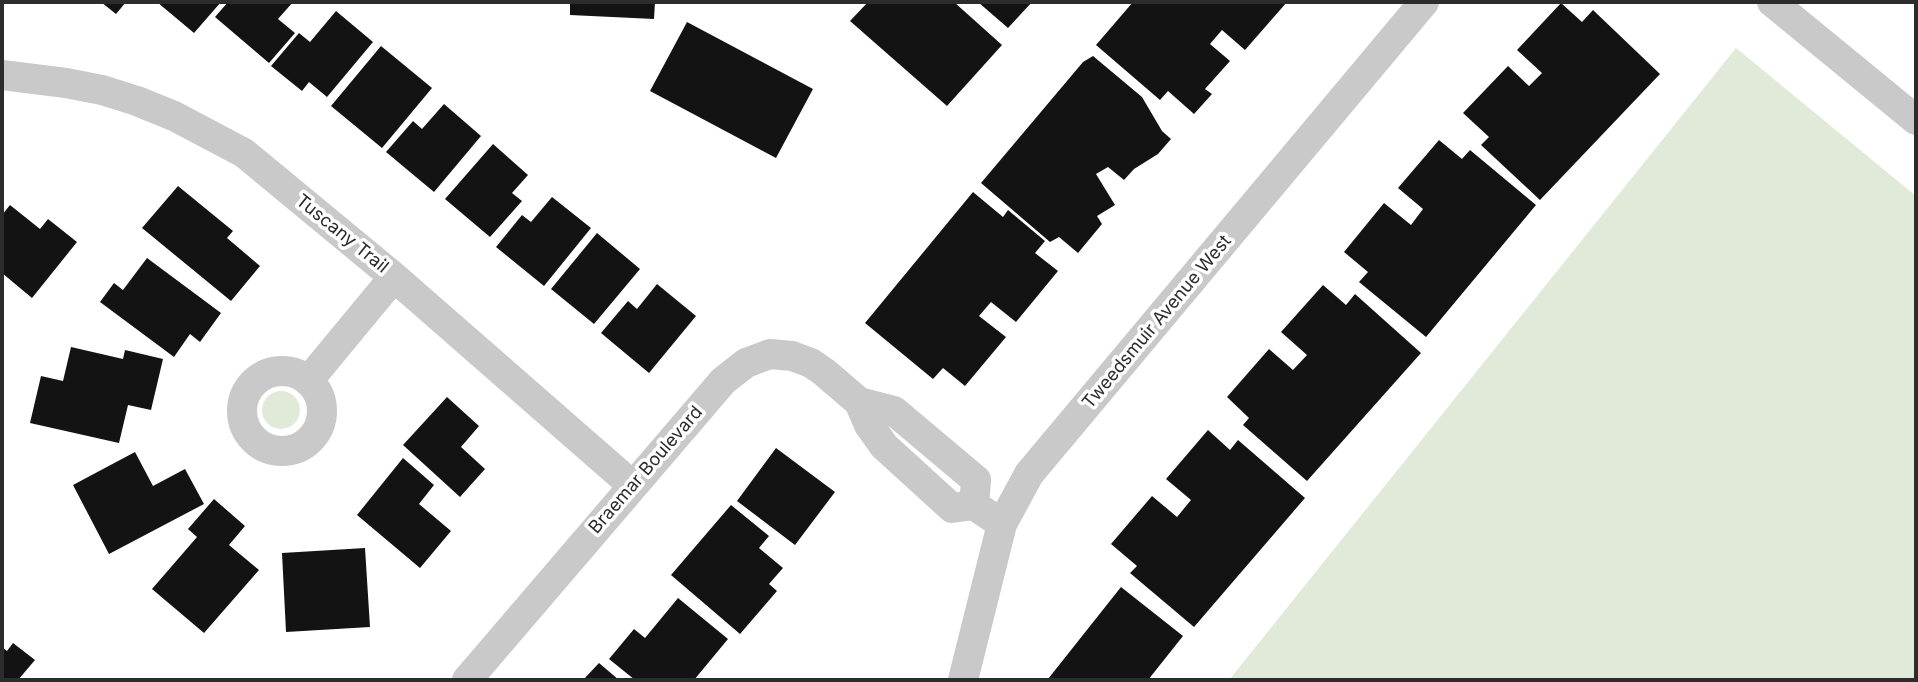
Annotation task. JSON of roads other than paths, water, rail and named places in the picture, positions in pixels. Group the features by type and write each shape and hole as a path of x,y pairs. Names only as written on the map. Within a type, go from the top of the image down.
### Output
{"street":[{"name":"Tweedsmuir Avenue West","path":"963,680 1002,524 1029,474 1424,2"},
{"path":"1772,2 1916,120"},
{"name":"Tuscany Trail","path":"2,75 66,83 137,101 174,116 244,153 394,277 632,485"},
{"path":"308,381 394,277"},
{"name":"Braemar Boulevard","path":"467,680 723,381 747,363 770,354 792,356 811,363 859,402 894,411 976,480 974,505 1002,524"}]}
